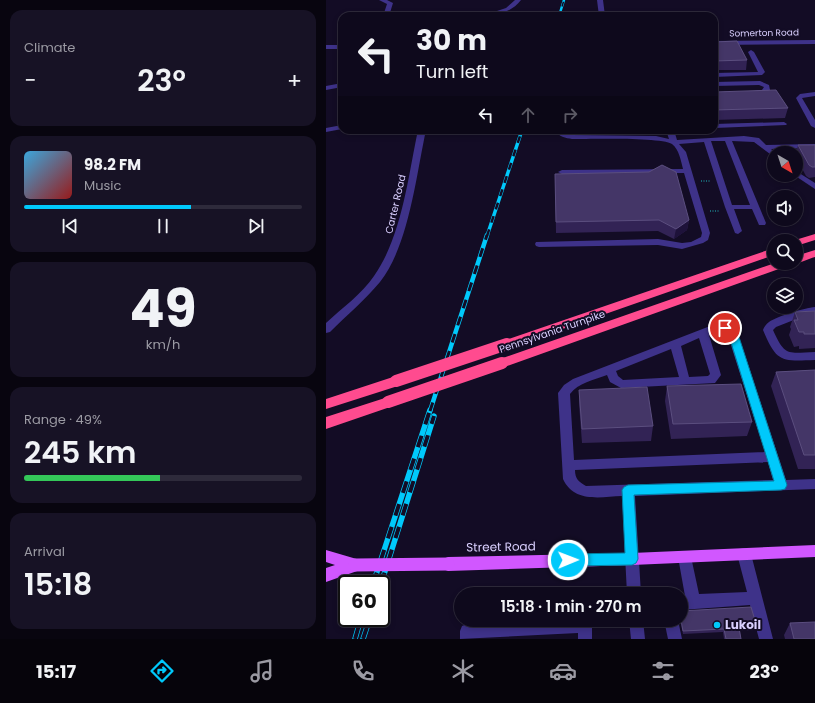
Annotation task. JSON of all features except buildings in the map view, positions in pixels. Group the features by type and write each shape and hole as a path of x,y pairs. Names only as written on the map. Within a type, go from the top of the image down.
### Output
{"highway":[{"path":"803,241 815,237"},
{"name":"Pennsylvania Turnpike","path":"326,404 507,344 767,253"},
{"path":"803,257 815,253"},
{"name":"Pennsylvania Turnpike","path":"326,423 767,270"}],"main road":[{"name":"Street Road","path":"326,574 355,565 632,559 815,551"},
{"name":"Street Road","path":"326,556 355,565"}],"street":[{"path":"382,0 390,3 388,12"},
{"path":"498,12 514,5 518,0"},
{"path":"600,0 602,12"},
{"name":"Somerton Road","path":"718,43 815,42"},
{"path":"326,48 338,47"},
{"path":"718,75 760,74 762,72 751,52"},
{"path":"718,84 760,84 767,86 768,89 764,92 750,92"},
{"path":"326,88 338,86"},
{"path":"815,94 802,95 799,98 815,126"},
{"path":"718,126 784,124"},
{"path":"326,130 338,128"},
{"name":"Carter Road","path":"326,329 358,299 376,279 392,254 401,230 421,134"},
{"path":"563,134 572,137 656,138 674,142 744,138 756,140 767,149"},
{"path":"539,244 658,242 669,246 690,245 700,242 705,238 706,233 682,152 674,142 671,134"},
{"path":"728,139 762,223"},
{"path":"707,140 738,231"},
{"path":"764,147 815,146"},
{"path":"562,172 687,171"},
{"path":"803,178 815,187"},
{"path":"729,207 755,207"},
{"path":"815,310 807,310 772,325 768,330 776,350 781,355 788,357 815,356"},
{"path":"781,485 733,334 725,328 718,327 576,382 564,393 569,479 576,487 586,492 815,484"},
{"path":"609,369 614,379 621,384 711,380 716,375 703,333"},
{"path":"674,344 685,381"},
{"path":"568,465 772,457"},
{"path":"628,490 634,587"},
{"path":"744,554 766,639"},
{"path":"685,557 686,587"},
{"path":"688,603 756,598"},
{"path":"467,639 467,631 585,625 585,639"},
{"path":"637,627 638,639"},
{"path":"673,627 675,639"}],"path":[{"path":"701,181 710,181"},
{"path":"710,211 719,211"}],"railway":[{"path":"560,12 564,0"},
{"path":"487,236 521,134"},
{"path":"430,411 487,235"},
{"path":"376,575 430,410"},
{"path":"384,575 434,416"},
{"path":"355,639 358,627"},
{"path":"363,639 367,627"}],"place":[{"name":"Lukoil","path":"717,625"}],"route":[{"path":"568,560 632,559 628,490 781,485 733,334 725,328"}]}
